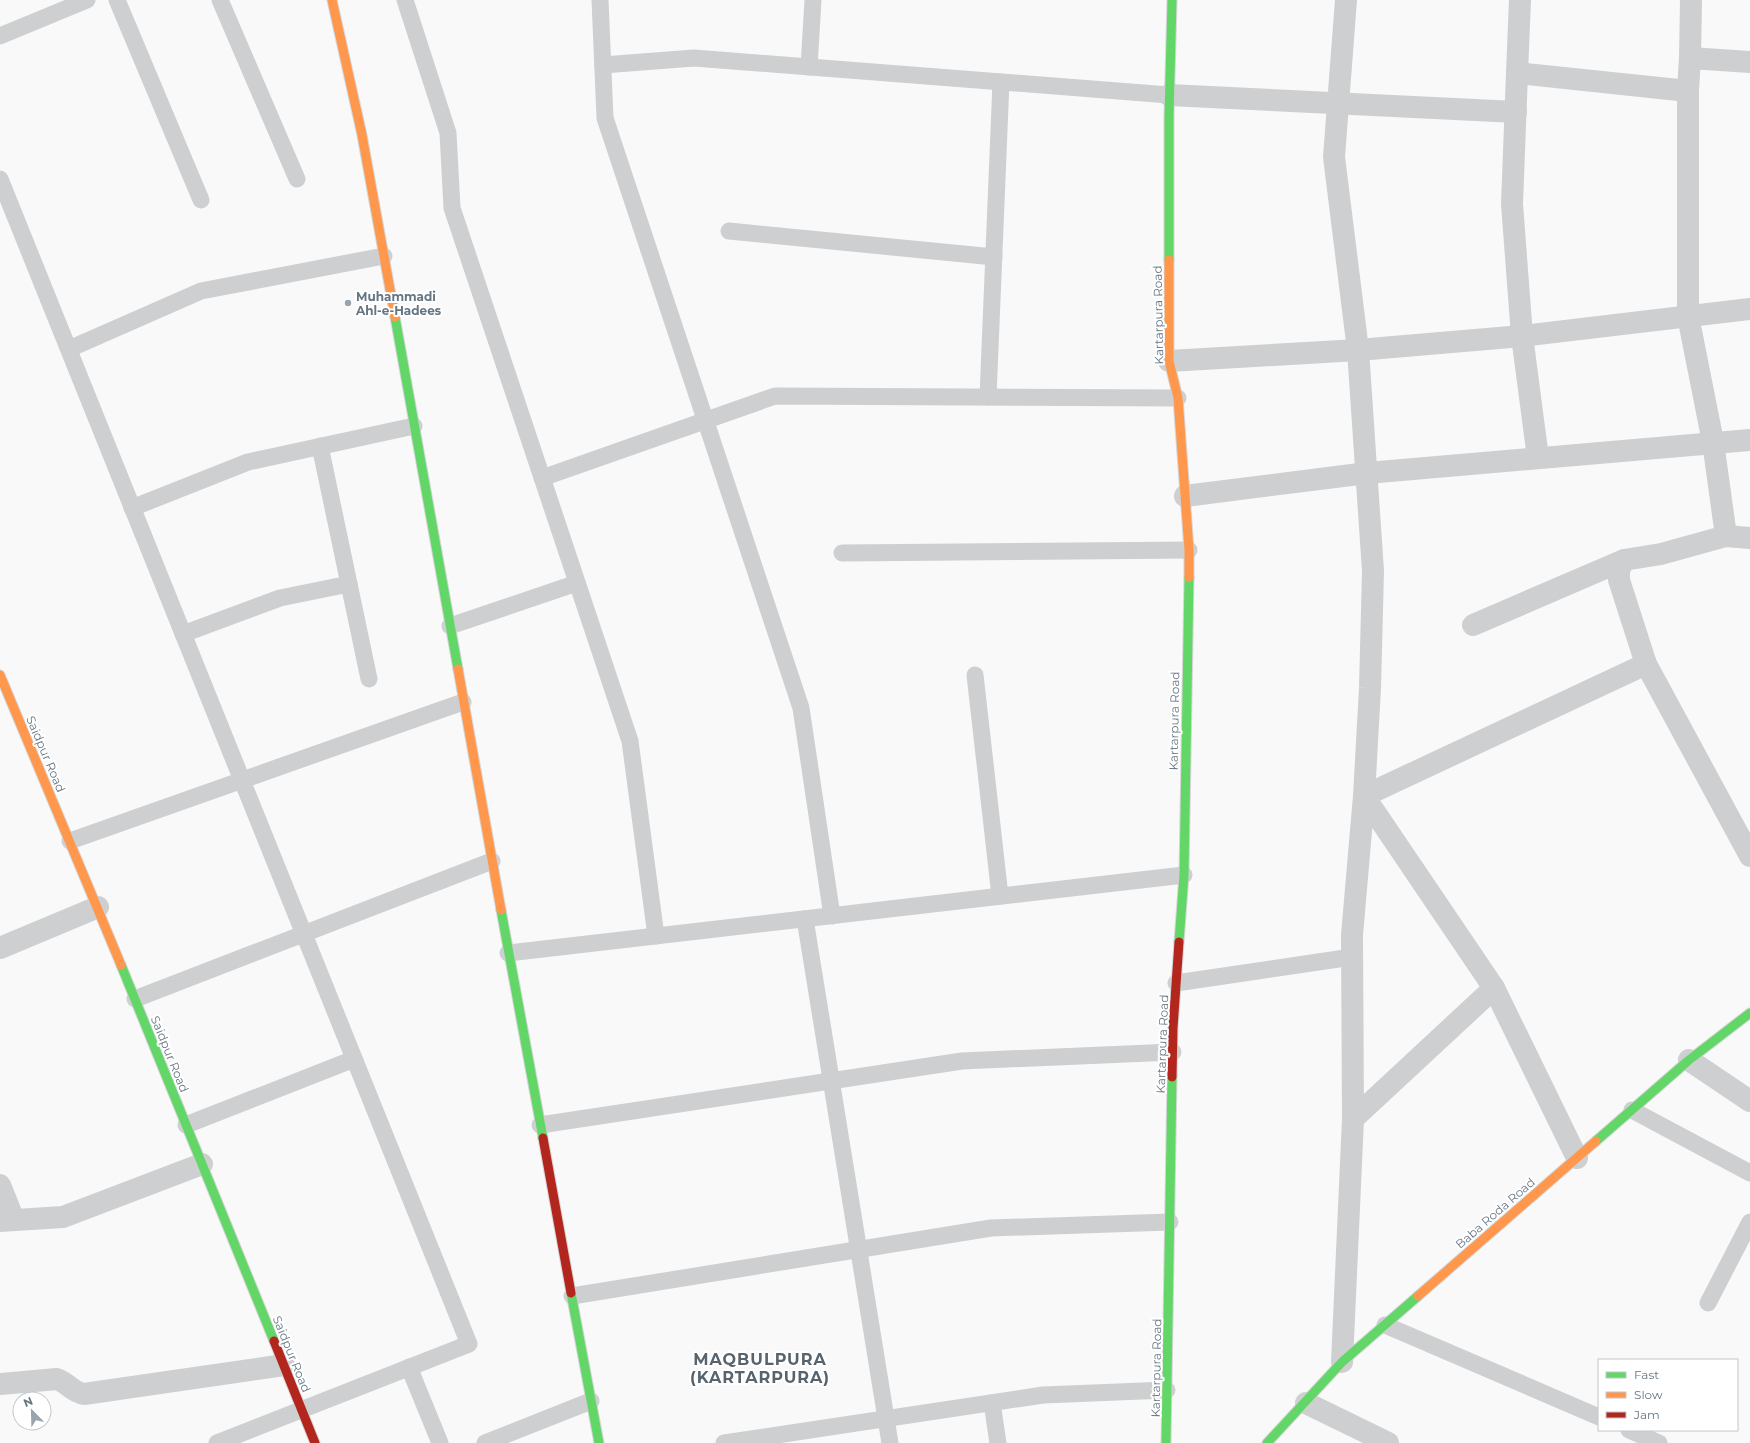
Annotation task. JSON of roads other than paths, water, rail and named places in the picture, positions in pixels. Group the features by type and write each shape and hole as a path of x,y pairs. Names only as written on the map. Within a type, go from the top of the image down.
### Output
{"street":[{"path":"332,0 362,135 508,953 599,1443"},
{"name":"Kartarpura Road","path":"1166,1443 1173,1052 1176,983 1184,875 1189,550 1178,398 1169,360 1169,95 1172,0"},
{"path":"1342,1362 1353,1118 1352,935 1364,796 1370,688 1373,571 1358,350 1334,157 1346,0"},
{"path":"1520,0 1512,204 1522,336 1538,458"},
{"path":"1691,0 1688,91 1688,316 1713,442 1726,536"},
{"path":"1690,58 1750,62"},
{"path":"1517,73 1688,91"},
{"path":"1169,95 1516,112"},
{"path":"1169,360 1358,350 1522,336 1750,309"},
{"path":"1185,496 1367,473 1750,440"},
{"path":"1473,625 1624,560 1661,554 1726,536 1750,538"},
{"path":"1624,560 1619,570 1619,580 1646,664 1750,856"},
{"path":"1364,796 1646,664"},
{"name":"Saidpur Road","path":"0,676 98,906 315,1443"},
{"path":"1364,796 1494,988 1577,1158"},
{"path":"0,948 98,906"},
{"path":"1353,1118 1494,988"},
{"name":"Baba Roda Road","path":"1267,1443 1306,1403 1342,1362 1689,1060 1750,1013"},
{"path":"1689,1060 1750,1101"},
{"path":"0,1185 7,1220 63,1217 202,1164"},
{"path":"0,1384 57,1379 64,1382 68,1387 76,1392 84,1394 284,1365"},
{"path":"1306,1403 1388,1443"}],"lane":[{"path":"0,36 87,0"},
{"path":"117,0 201,200"},
{"path":"220,0 296,179"},
{"path":"405,0 448,133 452,208 630,741 656,936"},
{"path":"600,0 606,118 801,708 832,916"},
{"path":"809,67 813,0"},
{"path":"603,65 694,58 1169,95"},
{"path":"988,397 1002,82"},
{"path":"0,179 469,1344 217,1443"},
{"path":"729,232 994,257"},
{"path":"69,349 201,291 384,256"},
{"path":"542,478 775,396 1178,398"},
{"path":"132,508 248,462 414,426"},
{"path":"320,446 369,679"},
{"path":"842,553 1189,550"},
{"path":"450,626 577,583"},
{"path":"183,634 280,598 350,584"},
{"path":"975,675 1000,896"},
{"path":"70,840 463,702"},
{"path":"135,999 492,861"},
{"path":"508,953 1184,875"},
{"path":"805,919 890,1443"},
{"path":"1176,983 1352,957"},
{"path":"540,1125 962,1061 1173,1052"},
{"path":"186,1125 354,1059"},
{"path":"1632,1110 1750,1173"},
{"path":"572,1296 991,1228 1170,1222"},
{"path":"1708,1303 1750,1222"},
{"path":"1385,1325 1598,1417"},
{"path":"409,1367 440,1443"},
{"path":"724,1443 1043,1395 1167,1390"},
{"path":"485,1443 592,1401"},
{"path":"992,1403 998,1443"},
{"path":"1630,1431 1659,1443"}],"place":[{"name":"Muhammadi Ahl-e-Hadees","path":"348,303"}],"district":[{"name":"MAQBULPURA (KARTARPURA)","path":"760,1368"}]}
